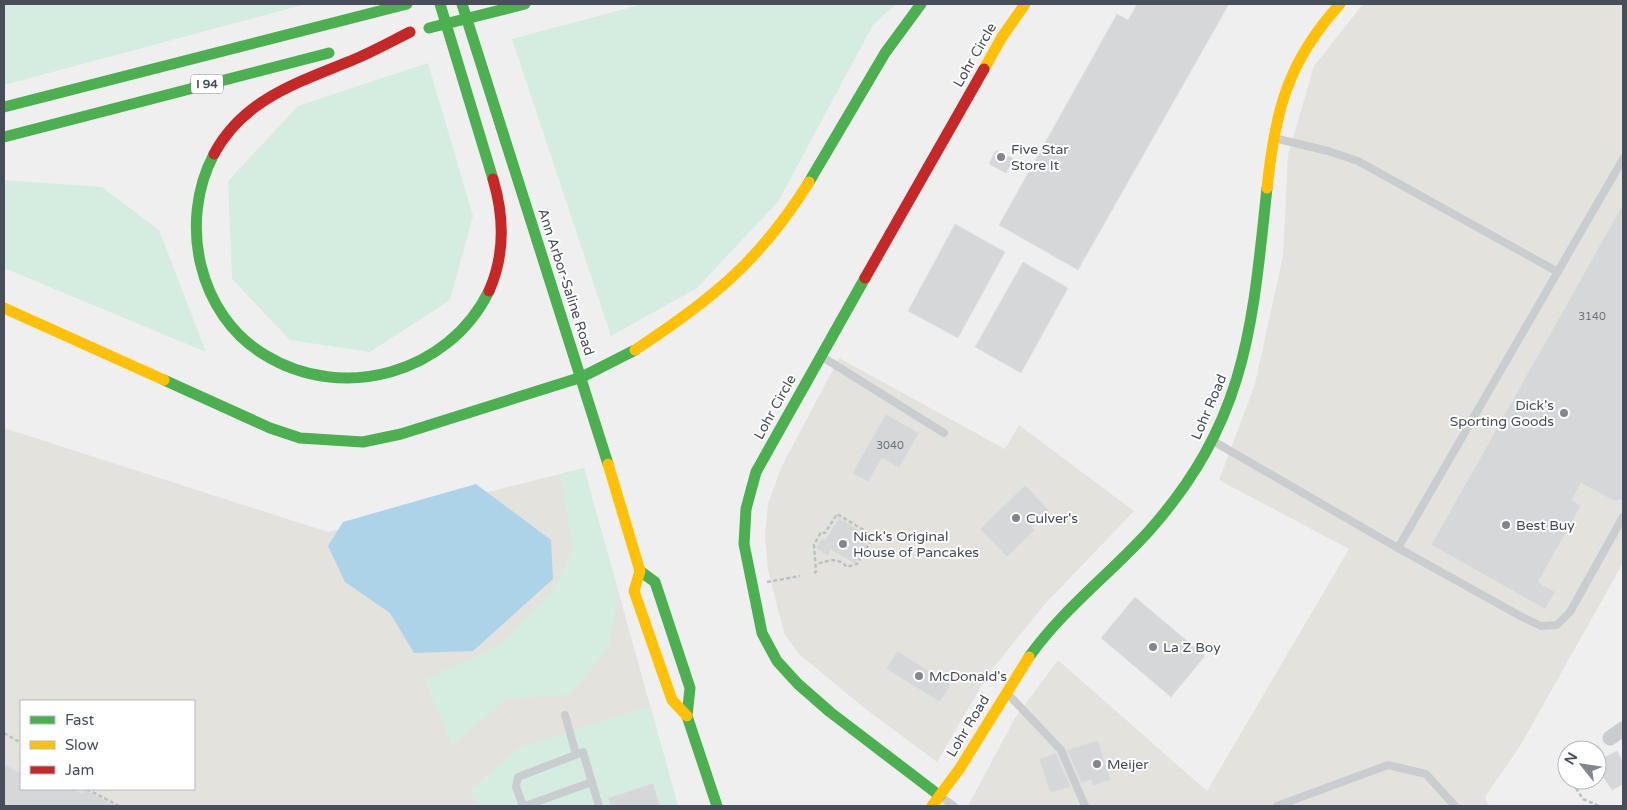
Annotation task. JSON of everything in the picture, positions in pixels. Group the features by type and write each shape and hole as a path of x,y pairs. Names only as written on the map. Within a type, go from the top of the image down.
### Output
{"main road":[{"name":"I 94","path":"4,108 407,4"},
{"path":"410,32 359,57 301,80 250,109 227,134 210,162 200,190 195,213 195,240 201,270 223,316 244,340 267,358 301,373 332,380 369,380 398,372 432,356 461,334 478,311 494,281 500,256 503,226 500,201 440,4"},
{"name":"Ann Arbor-Saline Road","path":"462,4 582,377 640,571 634,591 672,700 687,716"},
{"name":"I 94","path":"4,136 525,4"},
{"path":"4,308 270,428 300,438 323,441 363,442 401,434 582,377 606,368 711,298 740,272 767,243 792,209 877,62 921,4"},
{"name":"Lohr Circle","path":"940,796 830,712 798,684 777,661 762,634 744,544 746,509 756,472 1002,37 1025,4"},
{"name":"Lohr Road","path":"932,806 959,771 1006,691 1036,647 1067,610 1133,548 1158,521 1213,441 1231,399 1243,360 1256,282 1272,138 1288,81 1302,52 1340,4"},
{"name":"Ann Arbor-Saline Road","path":"640,571 655,582 690,688 687,716 717,806"}],"street":[{"path":"1610,738 1623,729"}],"lane":[{"path":"1272,138 1328,151 1358,161 1558,272"},
{"path":"1398,548 1623,159"},
{"path":"821,356 944,433"},
{"path":"1213,441 1398,548 1541,626 1557,625 1570,612 1623,517"},
{"path":"1006,691 1062,750 1085,806"},
{"path":"565,715 576,754"},
{"path":"592,782 524,806 516,787 518,777 583,752 592,782 599,806"},
{"path":"1277,806 1388,766 1426,774 1455,806"},
{"path":"940,796 954,806"}],"path":[{"path":"814,573 816,572 816,564 814,545 821,532 825,533 836,514 872,535 872,539 857,564 847,568 840,560 836,559 816,564"},
{"path":"766,582 800,576"},
{"path":"4,734 20,742"},
{"path":"89,790 119,806"},
{"path":"1577,790 1584,799 1599,806"}],"shaded area":[{"path":"1363,4 1623,4 1623,563 1520,746 1485,797 1489,806 968,806 1015,718 1058,660 1207,791 1349,549 1219,480 1255,384 1283,256 1288,155 1314,66"},
{"path":"839,358 1005,449 1019,425 1134,511 1045,604 989,673 937,762 863,707 799,654 785,635 768,569 765,536 768,504 781,468"},
{"path":"4,428 328,532 584,468 678,806 4,806"}],"green space":[{"path":"4,4 306,4 4,85"},
{"path":"643,4 896,4 873,25 778,202 697,288 611,336 512,39"},
{"path":"428,63 473,216 450,300 370,352 290,340 232,279 228,181 298,106"},
{"path":"4,180 102,187 159,230 206,352 4,268"},
{"path":"584,468 618,593 609,647 570,694 507,699 452,745 425,680 497,646 553,590 573,549 560,474"},
{"path":"650,706 678,806 478,806 469,791 520,747"}],"water":[{"path":"476,484 551,540 553,579 473,651 414,653 390,613 345,582 328,546 343,522"}],"building":[{"path":"1137,4 1229,4 1078,270 999,225 1117,14 1128,20"},
{"name":"Five Star Store It","path":"996,150 1014,159 1006,173 989,164"},
{"path":"1623,204 1623,499 1614,501 1581,483 1572,500 1581,506 1538,582 1555,592 1545,609 1431,545"},
{"path":"955,224 1005,252 958,338 908,311"},
{"path":"1023,262 1068,288 1021,373 975,347"},
{"path":"886,414 919,433 899,468 882,458 868,482 852,473"},
{"name":"Culver's","path":"1025,485 1049,510 1032,527 1035,530 1007,557 980,529"},
{"name":"Nick's Original House of Pancakes","path":"839,518 871,537 855,564 831,550 828,556 816,548 822,538 825,540"},
{"name":"La Z Boy","path":"1135,597 1205,656 1171,697 1101,638"},
{"name":"McDonald's","path":"897,651 951,684 940,702 886,669"},
{"path":"1098,740 1111,780 1093,786 1091,780 1081,783 1067,750"},
{"path":"1617,751 1623,762 1623,784 1612,790 1607,783 1607,756"},
{"path":"1056,753 1071,787 1050,793 1039,759"},
{"path":"4,764 20,772 20,790 76,790 82,793 87,790 116,806 4,806"},
{"path":"653,783 660,806 611,806 608,798"}],"traffic: fast":[{"path":"4,107 407,4"},
{"path":"440,4 493,179"},
{"path":"462,4 608,464"},
{"path":"429,28 525,4"},
{"path":"809,182 885,53 921,4"},
{"path":"4,137 329,53"},
{"path":"214,154 203,181 197,208 197,237 201,265 210,292 224,316 242,338 265,355 295,369 327,377 360,377 391,372 421,360 448,342 471,319 489,291"},
{"path":"1029,657 1072,607 1149,531 1182,490 1207,450 1225,411 1239,370 1249,329 1267,188"},
{"path":"865,278 756,472 746,509 744,544 762,633 777,661 798,684 830,712 940,796"},
{"path":"164,380 270,428 300,438 363,442 401,434 582,377 635,350"},
{"path":"640,571 655,582 690,688 687,716 717,806"}],"traffic: slow":[{"path":"984,69 1002,37 1025,4"},
{"path":"1267,188 1274,135 1287,89 1307,47 1340,4"},
{"path":"635,350 711,296 732,277 772,235 809,182"},
{"path":"4,308 164,380"},
{"path":"608,464 640,571 634,591 672,700 687,716"},
{"path":"932,806 960,768 1029,657"}],"traffic: jam":[{"path":"214,154 226,135 257,105 294,84 362,56 410,32"},
{"path":"865,278 984,69"},
{"path":"489,291 498,264 501,235 501,221 493,179"}],"place":[{"name":"Five Star Store It","path":"1001,157"},
{"name":"Dick's Sporting Goods","path":"1564,413"},
{"name":"Culver's","path":"1016,518"},
{"name":"Best Buy","path":"1506,525"},
{"name":"Nick's Original House of Pancakes","path":"843,544"},
{"name":"La Z Boy","path":"1153,647"},
{"name":"McDonald's","path":"919,676"},
{"name":"Meijer","path":"1097,764"}]}
